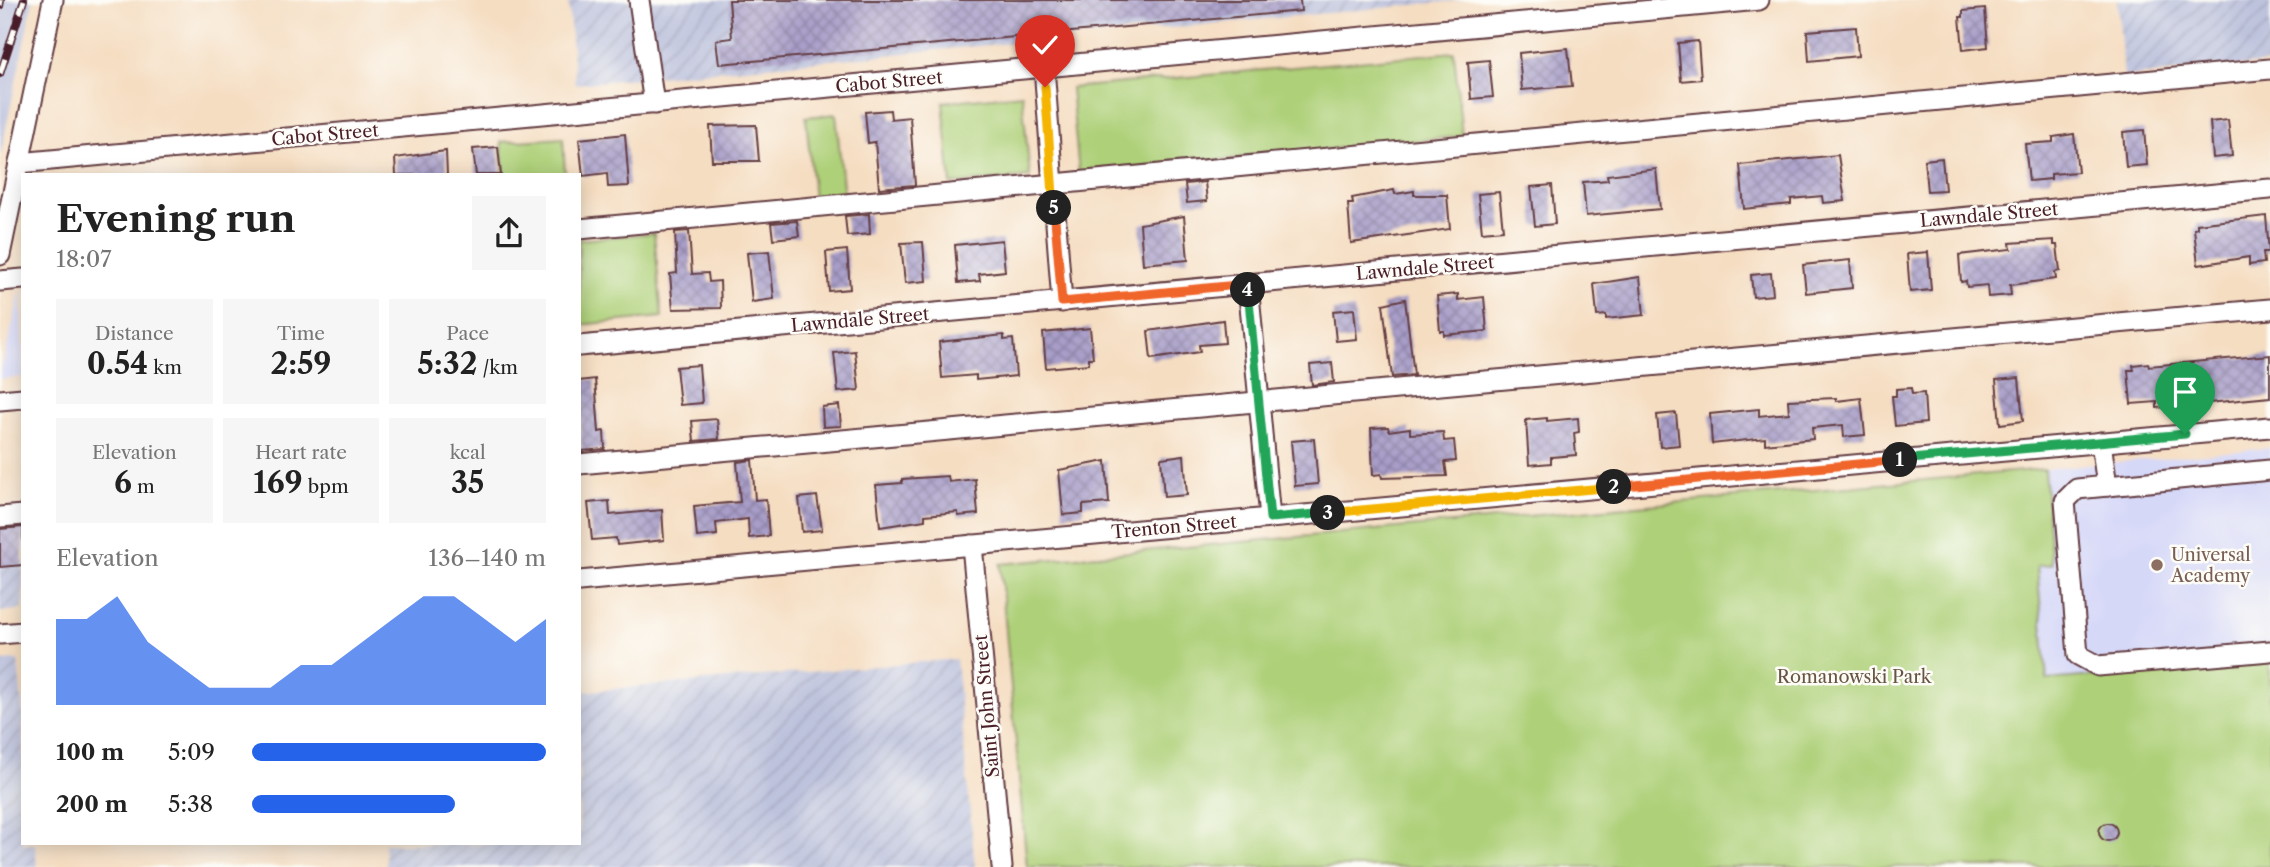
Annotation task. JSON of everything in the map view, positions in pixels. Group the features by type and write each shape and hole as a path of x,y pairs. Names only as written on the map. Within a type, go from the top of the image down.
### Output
{"street":[{"path":"0,255 53,0"},
{"path":"639,0 654,104"},
{"name":"Cabot Street","path":"19,163 1759,0"},
{"path":"1044,67 1062,302"},
{"path":"581,229 2270,69"},
{"name":"Lawndale Street","path":"581,346 2270,189"},
{"path":"0,281 21,279"},
{"path":"1248,284 1270,518"},
{"path":"581,464 2270,309"},
{"path":"0,400 21,398"},
{"name":"Trenton Street","path":"581,581 2270,427"},
{"path":"2101,442 2107,486"},
{"path":"2270,470 2077,489 2065,501 2078,655 2098,666 2270,651"},
{"path":"0,517 21,515"},
{"name":"Saint John Street","path":"972,545 1002,867"},
{"path":"0,634 21,632"}],"shaded area":[{"path":"0,0 33,0 0,157"},
{"path":"568,0 1466,0 575,84"},
{"path":"2117,0 2270,0 2270,63 2124,77"},
{"path":"21,290 21,377 0,379"},
{"name":"Universal Academy","path":"2270,448 2270,661 2047,681 2037,565 2052,564 2044,469"},
{"path":"21,523 21,609 0,612 0,525"},
{"path":"956,659 975,867 386,867 384,845 581,845 581,692"},
{"path":"18,660 21,694 21,845 35,845 37,867 0,867 0,661"}],"green space":[{"path":"1454,52 1462,136 1079,174 1071,88"},
{"path":"1022,94 1030,177 951,184 943,102"},
{"path":"836,114 844,197 814,200 806,117"},
{"path":"563,138 565,173 504,173 501,142"},
{"path":"654,233 662,317 581,325 581,240"},
{"name":"Romanowski Park","path":"2044,469 2052,564 2037,566 2047,680 2270,661 2270,867 1027,867 1000,564"}],"building":[{"path":"729,0 1300,0 1301,11 719,64 716,40 732,38"},
{"path":"1985,9 1988,47 1963,50 1960,17 1963,17 1963,11"},
{"path":"1856,27 1858,56 1809,61 1807,31"},
{"path":"1698,41 1701,79 1681,81 1678,43"},
{"path":"1568,48 1572,86 1522,90 1519,53"},
{"path":"1489,60 1493,97 1471,99 1468,62"},
{"path":"890,110 891,119 910,117 915,185 879,188 875,142 868,143 865,112"},
{"path":"2228,120 2232,156 2213,158 2210,122"},
{"path":"756,125 759,161 712,161 710,126"},
{"path":"2144,130 2147,165 2126,167 2123,132"},
{"path":"625,134 629,186 608,187 607,173 583,176 579,139"},
{"path":"2074,134 2078,172 2051,174 2051,179 2029,181 2025,144 2053,142 2053,137"},
{"path":"498,147 501,173 476,173 473,149"},
{"path":"446,151 447,173 396,173 395,158"},
{"path":"1838,155 1845,201 1823,203 1822,196 1791,199 1791,204 1744,209 1740,165"},
{"path":"1942,158 1945,190 1927,191 1924,160"},
{"path":"1656,169 1660,209 1586,216 1583,182 1608,180 1607,175"},
{"path":"1205,182 1207,201 1187,203 1185,184"},
{"path":"1552,185 1555,224 1535,226 1531,187"},
{"path":"1394,190 1395,194 1414,191 1414,195 1447,195 1450,229 1351,243 1348,204 1353,204 1352,198"},
{"path":"1499,192 1503,230 1482,232 1478,194"},
{"path":"869,214 870,234 847,236 845,216"},
{"path":"1184,216 1188,260 1143,264 1140,224"},
{"path":"2266,216 2269,252 2263,252 2264,263 2249,265 2249,257 2198,265 2194,229 2197,224"},
{"path":"797,221 799,236 773,239 771,223"},
{"path":"689,231 692,274 708,273 709,282 720,281 721,308 673,309 670,274 677,273 675,232"},
{"path":"1002,240 1005,271 979,274 980,281 958,283 955,245"},
{"path":"2054,240 2060,271 2055,272 2056,279 2010,285 2011,295 1988,297 1987,285 1967,287 1966,281 1961,282 1959,255 2011,249 2010,243"},
{"path":"923,242 926,281 905,283 901,243"},
{"path":"847,250 850,289 829,291 826,252"},
{"path":"769,251 774,299 752,302 747,253"},
{"path":"1928,252 1931,290 1910,292 1907,254"},
{"path":"1850,260 1852,288 1806,293 1803,265"},
{"path":"1771,273 1773,295 1753,297 1751,275"},
{"path":"1640,277 1644,315 1606,319 1606,315 1597,316 1594,284"},
{"path":"1458,294 1458,300 1484,297 1487,331 1444,335 1444,331 1440,331 1437,296"},
{"path":"1405,299 1414,375 1392,377 1383,304"},
{"path":"1354,309 1357,339 1336,341 1333,311"},
{"path":"1223,320 1225,343 1199,345 1200,352 1151,359 1148,331"},
{"path":"1090,328 1093,358 1089,358 1089,364 1046,368 1043,333"},
{"path":"1004,335 1004,340 1013,339 1016,376 976,380 976,375 942,378 939,342"},
{"path":"855,351 859,390 838,392 834,353"},
{"path":"2270,355 2270,397 2157,408 2157,402 2131,404 2128,370 2134,370 2133,365 2148,363 2149,366"},
{"path":"1332,363 1334,382 1312,385 1310,365"},
{"path":"699,365 702,403 680,405 676,367"},
{"path":"2019,378 2023,421 2000,424 1996,380"},
{"path":"595,379 599,432 604,431 605,449 581,451 581,381"},
{"path":"1911,388 1912,394 1924,393 1926,423 1895,426 1892,396 1896,396 1896,389"},
{"path":"1836,398 1836,401 1861,398 1865,435 1844,437 1843,425 1812,428 1813,439 1765,444 1765,438 1712,444 1710,414 1759,409 1759,416 1789,413 1788,400"},
{"path":"839,405 841,426 823,427 822,407"},
{"path":"1676,413 1679,445 1660,447 1657,415"},
{"path":"1547,418 1547,421 1578,418 1579,432 1574,433 1576,455 1551,457 1551,463 1529,465 1526,420"},
{"path":"717,419 719,439 694,441 692,421"},
{"path":"1388,427 1389,431 1410,428 1410,434 1443,432 1444,441 1454,440 1456,461 1445,462 1447,476 1382,478 1381,474 1373,475 1371,428"},
{"path":"1314,439 1318,484 1295,486 1291,441"},
{"path":"1184,455 1187,495 1164,497 1161,458"},
{"path":"752,460 755,500 766,499 769,536 749,538 748,519 716,523 717,535 697,537 694,506 740,502 737,462"},
{"path":"1106,461 1109,503 1083,505 1083,513 1063,515 1059,470"},
{"path":"948,476 949,482 975,479 978,514 958,516 958,512 925,515 925,520 880,527 876,485 902,483 902,479"},
{"path":"817,496 822,530 802,532 799,498"},
{"path":"609,501 610,515 662,510 664,540 617,545 616,538 592,540 588,503"},
{"path":"21,527 21,565 0,567 0,529"},
{"path":"2104,823 2112,823 2117,832 2115,839 2104,841 2099,836 2099,828"}],"railway":[{"path":"0,6 1,0"},
{"path":"0,74 24,0"}],"place":[{"name":"Universal Academy","path":"2157,565"}],"route":[{"path":"1045,87 1062,302 1248,284 1270,518 2185,434"}]}
